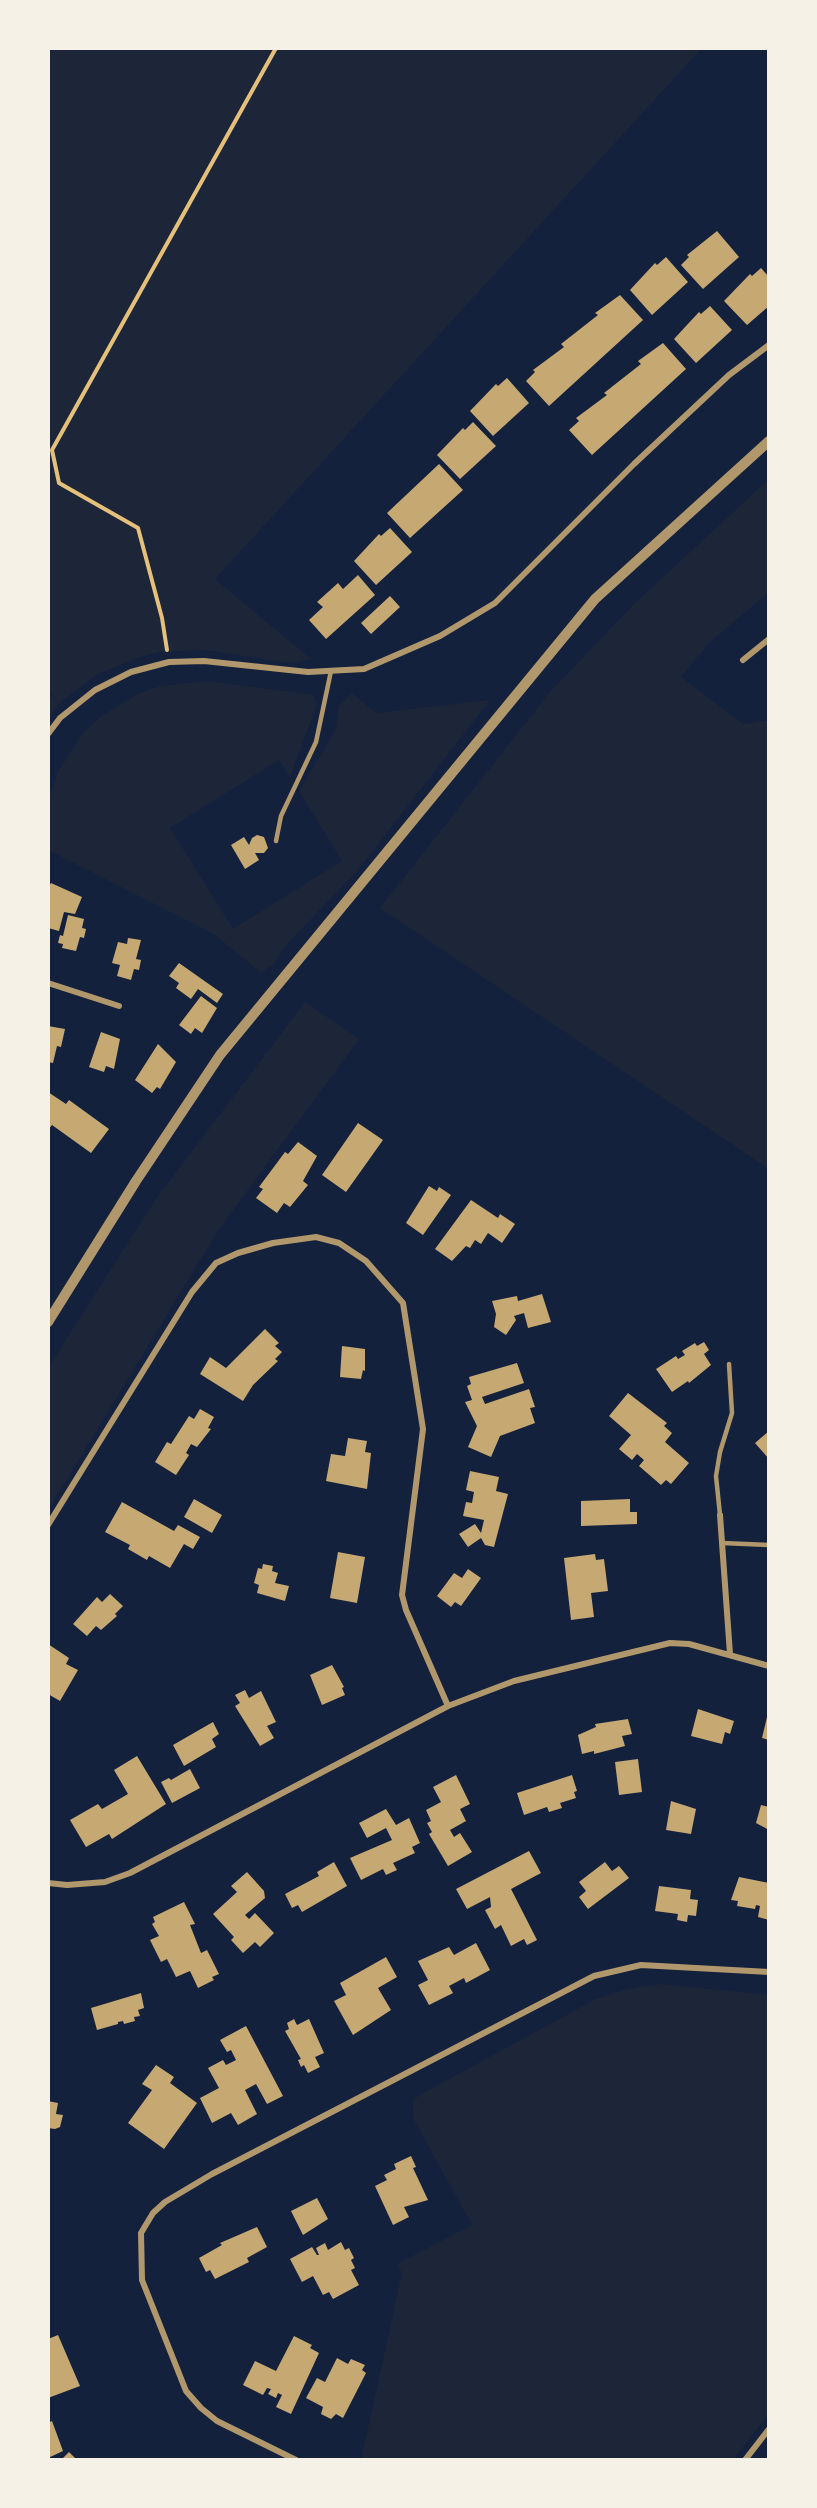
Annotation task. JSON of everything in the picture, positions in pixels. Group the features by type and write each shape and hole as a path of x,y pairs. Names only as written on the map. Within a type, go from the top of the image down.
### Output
{"street":[{"path":"48,734 60,718 104,686 131,672 169,662 204,661 308,672 364,669 440,636 495,603 634,464 729,375 769,345"},
{"path":"48,1322 136,1181 220,1055 595,599 769,441"},
{"path":"742,660 769,639"},
{"path":"48,983 119,1006"},
{"path":"48,1525 192,1292 216,1263 237,1253 273,1243 316,1237 339,1243 366,1262 403,1303 423,1429 402,1595 406,1610 448,1706"},
{"path":"720,1515 730,1654"},
{"path":"48,1883 67,1885 105,1882 130,1873 448,1706 514,1682 655,1645 688,1644 769,1666"},
{"path":"296,2460 217,2421 186,2391 142,2280 141,2233 153,2213 165,2202 212,2174 594,1976 641,1965 769,1972"},
{"path":"745,2460 769,2429"}],"lane":[{"path":"276,841 281,816 316,742 331,671"},
{"path":"720,1515 716,1476 720,1452 732,1413 729,1364"},
{"path":"722,1543 769,1545"}],"path":[{"path":"169,662 162,618 138,528 59,483 52,450 276,48"}],"shaded area":[{"path":"48,48 702,48 215,579 311,659 290,663 204,650 159,652 137,658 98,674 61,702 48,719 48,695 56,698 48,692"},
{"path":"769,479 769,592 710,642 681,677 743,724 769,720 769,1169 380,908 550,692 634,604"},
{"path":"208,681 313,695 317,704 290,777 279,760 170,828 233,929 342,861 299,791 336,729 338,707 352,693 376,713 490,700 357,871 287,944 274,963 261,973 214,934 48,850 48,802 58,772 83,733 100,717 140,693 161,686"},
{"path":"305,1002 359,1039 219,1229 48,1510 48,1368 156,1199"},
{"path":"660,1984 769,1995 769,2413 733,2460 361,2460 402,2273 397,2264 472,2225 413,2118 413,2101 418,2096 596,1999 627,1989"}],"building":[{"path":"717,231 739,257 703,289 681,265 689,257 687,255"},
{"path":"666,257 688,282 652,315 630,290 655,263 657,265"},
{"path":"761,268 769,277 769,306 747,325 724,301 750,274 752,276"},
{"path":"620,295 643,320 549,406 526,381 535,372 533,370 564,347 561,344 598,315 595,313"},
{"path":"710,306 732,330 696,363 674,339 699,312 701,314"},
{"path":"663,343 686,369 592,455 569,430 579,421 576,418 607,395 604,393 641,364 638,361"},
{"path":"507,378 529,403 493,436 470,411 496,384 498,386"},
{"path":"473,422 496,446 460,479 437,455 463,428 465,430"},
{"path":"439,464 463,490 410,538 387,513"},
{"path":"390,528 412,552 376,585 354,561 379,534 381,536"},
{"path":"358,575 375,595 326,639 309,620 323,607 317,602 338,583 343,589"},
{"path":"390,596 400,607 371,634 361,623"},
{"path":"257,835 264,837 268,848 264,853 255,853 259,860 245,869 231,845 244,837 249,845 252,838"},
{"path":"51,883 82,897 75,914 64,912 59,931 48,928 48,888"},
{"path":"68,915 84,919 82,928 86,929 84,938 80,937 76,951 62,948 63,944 58,943 60,935 63,936"},
{"path":"128,938 141,940 136,959 141,960 139,970 134,969 131,980 117,976 120,965 112,963 118,942 127,944"},
{"path":"179,963 223,994 217,1003 198,989 191,999 176,988 179,983 169,976"},
{"path":"201,996 217,1008 202,1033 195,1028 191,1034 179,1025"},
{"path":"48,1026 65,1029 61,1047 57,1046 53,1063 48,1062"},
{"path":"101,1032 120,1039 114,1069 106,1066 104,1072 89,1067"},
{"path":"158,1044 176,1062 160,1089 157,1087 152,1093 135,1080"},
{"path":"48,1092 66,1104 69,1100 109,1129 91,1153 52,1125 48,1130"},
{"path":"358,1123 383,1140 346,1192 322,1175"},
{"path":"298,1142 317,1156 303,1181 308,1185 290,1207 284,1203 277,1213 256,1198 263,1189 259,1187 285,1152 288,1154"},
{"path":"429,1186 437,1191 439,1187 451,1195 423,1235 406,1223"},
{"path":"471,1200 498,1218 500,1214 515,1224 502,1243 488,1233 481,1244 475,1240 470,1248 466,1246 452,1261 435,1249"},
{"path":"542,1294 551,1322 528,1328 524,1313 514,1316 516,1320 506,1335 494,1327 496,1314 492,1301 517,1296 518,1301"},
{"path":"265,1329 279,1343 275,1346 282,1352 275,1359 278,1361 253,1385 243,1401 200,1374 210,1357 226,1368"},
{"path":"704,1342 709,1350 704,1354 711,1365 689,1383 688,1381 672,1392 656,1369 676,1356 678,1359 685,1355 682,1351 695,1343 697,1346"},
{"path":"342,1346 365,1349 365,1371 363,1370 361,1379 340,1377"},
{"path":"517,1363 524,1383 482,1397 485,1404 529,1389 535,1407 530,1408 535,1423 500,1436 491,1457 468,1447 477,1426 465,1402 472,1400 467,1386 471,1384 469,1377"},
{"path":"628,1393 667,1423 664,1426 672,1433 665,1442 689,1463 671,1484 666,1480 661,1485 639,1466 644,1460 637,1454 632,1460 619,1449 631,1435 609,1416"},
{"path":"200,1409 214,1417 208,1428 211,1429 197,1447 191,1444 186,1453 189,1455 176,1475 155,1462 167,1442 171,1444 189,1416 194,1419"},
{"path":"769,1431 769,1459 755,1443"},
{"path":"348,1438 367,1441 365,1452 371,1453 367,1489 326,1481 331,1454 345,1456"},
{"path":"470,1471 499,1477 496,1491 508,1494 494,1547 485,1545 481,1538 468,1547 459,1534 475,1524 481,1533 484,1520 463,1516 466,1502 472,1503 474,1492 466,1490"},
{"path":"194,1499 222,1515 212,1533 184,1517"},
{"path":"630,1499 630,1512 637,1512 637,1524 581,1526 581,1501"},
{"path":"122,1502 174,1531 178,1525 200,1537 193,1549 184,1544 170,1568 149,1556 147,1560 128,1549 130,1545 105,1532"},
{"path":"338,1552 365,1557 357,1603 330,1598"},
{"path":"595,1554 596,1560 604,1559 608,1591 591,1593 594,1617 571,1620 564,1558"},
{"path":"263,1564 273,1566 272,1571 278,1573 275,1583 289,1586 285,1601 257,1593 259,1585 254,1583 258,1568 262,1569"},
{"path":"468,1569 481,1578 461,1606 455,1602 451,1607 437,1596 454,1573 462,1578"},
{"path":"110,1594 123,1606 115,1614 117,1616 101,1630 96,1626 87,1636 73,1624 97,1597 102,1602"},
{"path":"48,1644 69,1658 66,1664 78,1670 60,1701 48,1694"},
{"path":"332,1665 344,1687 342,1688 345,1695 322,1705 310,1675"},
{"path":"245,1690 249,1698 261,1691 276,1722 267,1726 274,1738 260,1746 235,1706 240,1703 235,1695"},
{"path":"698,1709 734,1721 730,1734 725,1732 722,1744 691,1736"},
{"path":"769,1713 769,1740 762,1738"},
{"path":"628,1719 632,1734 622,1736 625,1746 594,1754 594,1751 582,1754 578,1735 596,1727 595,1724"},
{"path":"213,1722 219,1734 212,1739 216,1747 184,1766 173,1745"},
{"path":"137,1756 166,1804 112,1839 109,1834 86,1847 70,1820 98,1804 102,1809 128,1794 114,1770"},
{"path":"638,1759 642,1792 619,1795 615,1762"},
{"path":"190,1769 200,1788 172,1803 161,1782 169,1778 171,1780"},
{"path":"456,1775 470,1804 460,1809 466,1821 450,1830 454,1837 460,1833 472,1852 448,1866 429,1834 432,1832 427,1823 431,1821 426,1810 441,1802 433,1787"},
{"path":"572,1775 577,1791 574,1792 576,1798 560,1803 562,1808 549,1812 547,1807 524,1815 517,1793"},
{"path":"671,1801 696,1809 691,1834 666,1830"},
{"path":"761,1805 769,1807 769,1830 756,1823"},
{"path":"386,1809 396,1825 409,1818 420,1843 412,1847 415,1853 393,1863 397,1870 386,1875 383,1869 361,1880 350,1858 392,1840 386,1828 367,1838 359,1823"},
{"path":"529,1851 541,1873 511,1889 537,1940 527,1945 524,1939 511,1946 501,1925 495,1929 485,1910 491,1907 490,1897 467,1909 456,1889"},
{"path":"334,1862 347,1886 302,1912 298,1905 292,1908 285,1894 319,1876 317,1872"},
{"path":"605,1862 612,1871 619,1866 629,1878 588,1909 579,1897 586,1891 579,1882"},
{"path":"247,1872 264,1891 265,1898 245,1915 249,1919 255,1913 274,1933 260,1947 255,1942 243,1953 231,1940 234,1937 213,1914 237,1892 231,1886"},
{"path":"739,1877 769,1883 769,1920 758,1917 760,1906 756,1905 755,1909 737,1906 738,1901 731,1900"},
{"path":"659,1886 691,1890 690,1899 698,1900 696,1916 688,1915 687,1922 677,1920 678,1914 655,1911"},
{"path":"184,1902 195,1924 190,1925 201,1953 207,1950 219,1974 212,1977 214,1980 198,1988 190,1971 176,1977 167,1959 161,1962 150,1940 159,1936 152,1924 155,1922 153,1917"},
{"path":"476,1943 490,1970 466,1983 464,1978 449,1986 453,1993 429,2005 418,1985 428,1980 418,1961 449,1947 454,1955"},
{"path":"386,1957 397,1977 378,1988 391,2010 353,2035 334,2001 346,1995 340,1983"},
{"path":"141,1993 144,2008 138,2010 140,2016 134,2017 135,2021 124,2024 123,2021 118,2022 118,2024 97,2030 91,2008"},
{"path":"294,2019 297,2025 309,2019 324,2053 315,2057 320,2067 308,2073 304,2065 301,2067 298,2060 301,2059 285,2031 289,2029 287,2023"},
{"path":"246,2026 283,2096 267,2104 256,2084 245,2090 257,2114 238,2125 231,2113 212,2123 200,2098 219,2088 208,2068 223,2060 226,2065 236,2060 231,2050 227,2052 220,2040"},
{"path":"156,2065 174,2077 170,2083 197,2103 164,2149 128,2123 152,2090 142,2084"},
{"path":"48,2101 58,2103 56,2114 63,2115 60,2127 55,2129 48,2128"},
{"path":"411,2156 416,2167 413,2168 428,2200 404,2207 409,2217 393,2225 375,2186 387,2180 384,2175 396,2169 394,2164"},
{"path":"317,2198 328,2219 303,2235 291,2211"},
{"path":"257,2227 267,2247 247,2258 249,2262 215,2279 210,2270 206,2272 199,2258 222,2245 220,2243"},
{"path":"341,2242 345,2250 349,2248 354,2258 351,2260 355,2268 351,2270 359,2285 333,2299 329,2292 323,2295 313,2276 302,2282 290,2259 312,2247 319,2255 316,2248 325,2243 328,2250"},
{"path":"58,2335 80,2386 48,2398 48,2339"},
{"path":"294,2336 312,2345 310,2348 319,2353 291,2414 276,2407 282,2395 278,2393 276,2398 268,2394 271,2389 267,2388 263,2395 243,2385 255,2361 276,2371"},
{"path":"337,2358 348,2364 351,2359 365,2365 362,2370 366,2373 343,2418 336,2414 331,2419 321,2414 323,2407 306,2398 317,2378 325,2382"},
{"path":"52,2421 63,2451 48,2458 48,2423"},
{"path":"69,2452 77,2460 61,2460"}]}
